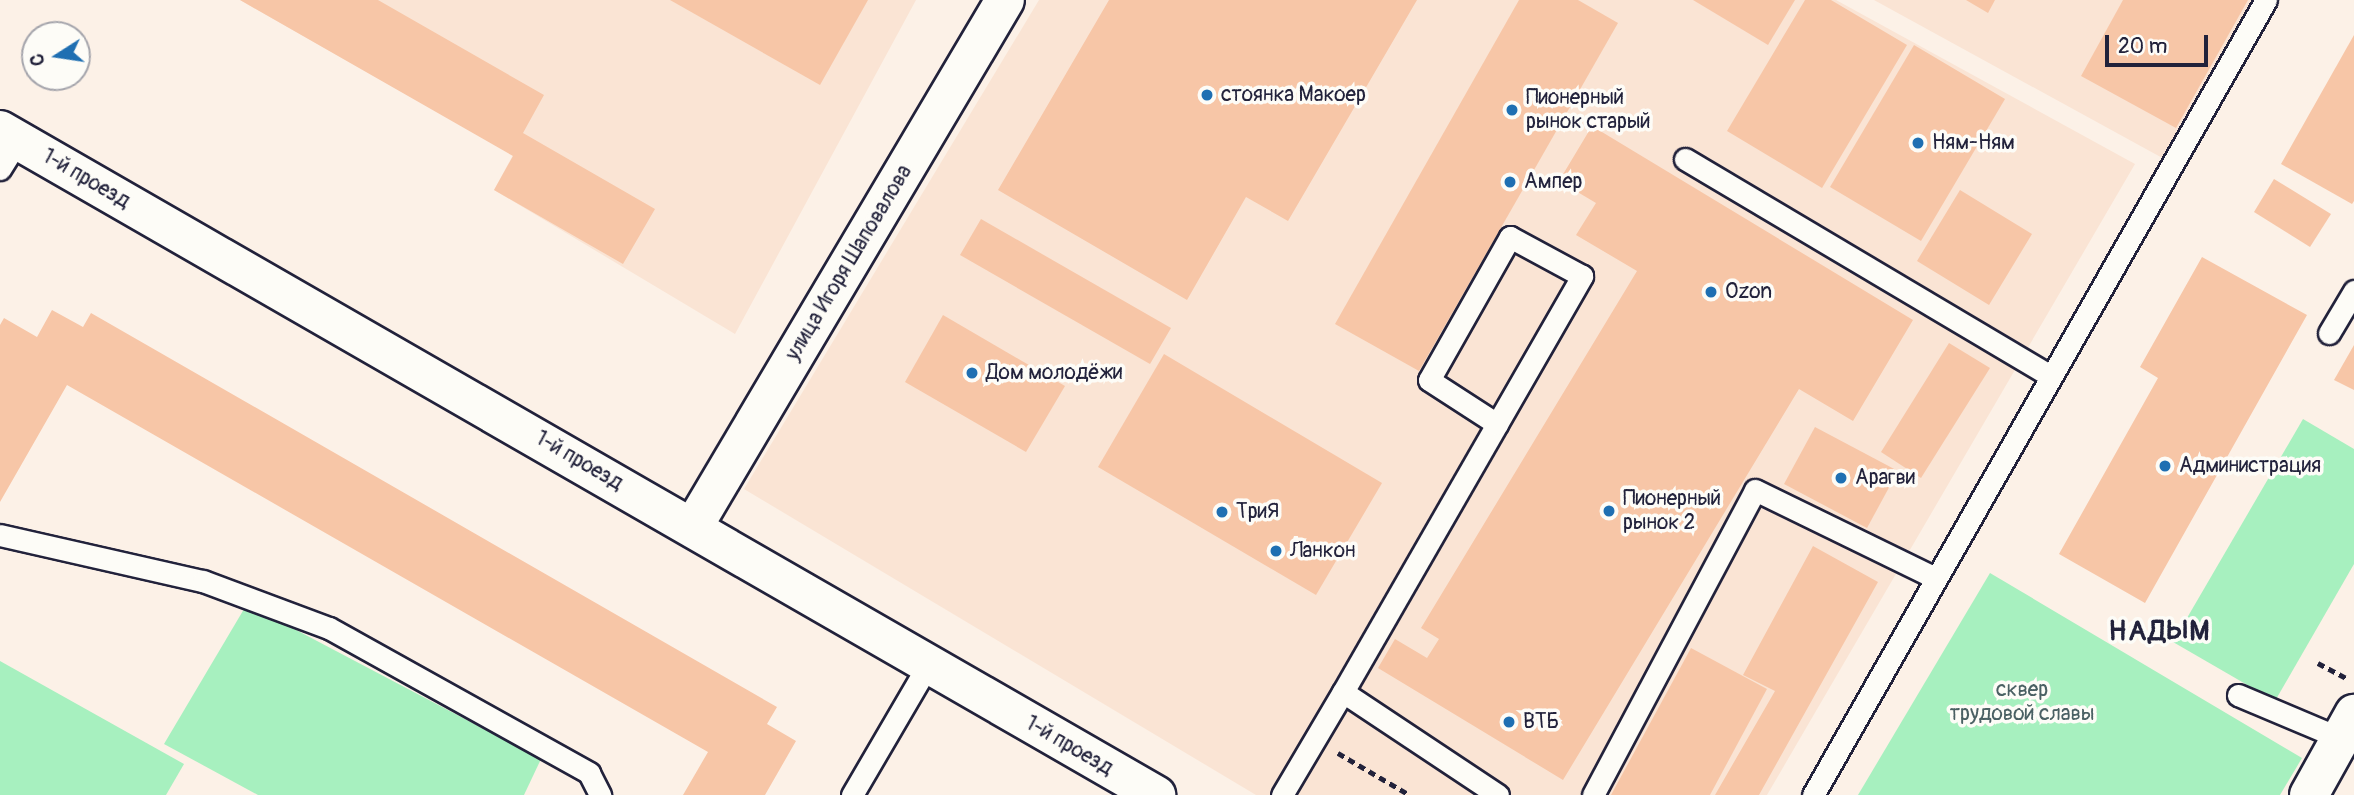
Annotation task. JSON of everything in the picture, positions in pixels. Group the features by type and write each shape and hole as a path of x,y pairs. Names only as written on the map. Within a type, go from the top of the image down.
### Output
{"street":[{"name":"улица Игоря Шаповалова","path":"693,527 1004,0"},
{"name":"1-й проезд","path":"6,146 693,527 928,666 1156,795"},
{"path":"2309,795 2347,710"}],"lane":[{"path":"1813,795 1933,577 2266,0"},
{"path":"1685,159 2050,376"},
{"path":"1282,795 1316,739 1497,424 1582,276 1510,237 1429,380 1497,424"},
{"path":"2329,333 2354,291"},
{"path":"1593,795 1755,490 1933,577"},
{"path":"0,535 203,581 328,628 589,774 600,795"},
{"path":"852,795 928,666"},
{"path":"1343,692 1499,795"},
{"path":"2238,695 2347,710"}],"path":[{"path":"2318,663 2347,710"},
{"path":"1316,739 1410,795"}],"shaded area":[{"path":"240,0 916,0 735,334 494,190 513,155"},
{"path":"1039,0 1836,0 2135,164 1767,795 1256,795 744,489"},
{"path":"1874,0 2264,0 2177,166"}],"green space":[{"path":"2303,419 2354,449 2354,564 2275,701 2173,642"},
{"name":"сквер трудовой славы","path":"1990,573 2302,758 2280,795 1858,795"},
{"path":"247,604 541,759 524,795 258,795 164,744"},
{"path":"0,661 184,764 166,795 0,795"}],"building":[{"path":"240,0 378,0 544,95 523,133 655,209 623,264 494,190 513,156"},
{"path":"670,0 868,0 820,85"},
{"name":"стоянка Макоер","path":"1109,0 1417,0 1288,221 1246,197 1187,300 998,190"},
{"name":"Пионерный рынок старый","path":"1519,0 1578,0 1618,23 1419,371 1335,324"},
{"path":"1693,0 1795,0 1768,45"},
{"path":"1805,0 1831,0 1907,45 1822,188 1727,131"},
{"path":"1966,0 1995,0 1988,13"},
{"path":"2123,0 2248,0 2176,128 2081,76"},
{"path":"2354,35 2354,201 2352,204 2281,164"},
{"name":"Ням-Ням","path":"1914,45 2005,99 1921,241 1830,187"},
{"name":"Пионерный рынок 2","path":"1592,126 1913,320 1853,421 1799,389 1563,780 1378,668 1395,639 1427,658 1439,639 1421,628 1637,271 1576,235 1596,203 1559,181"},
{"path":"2274,179 2331,214 2310,247 2254,212"},
{"path":"1960,190 2032,234 1989,305 1917,261"},
{"path":"981,219 1171,328 1150,364 960,255"},
{"name":"Администрация","path":"2202,257 2307,315 2145,603 2059,554 2158,378 2140,367"},
{"path":"52,310 83,327 91,313 777,707 767,724 796,741 765,795 683,795 708,752 67,385 0,502 0,325 4,318 37,337"},
{"path":"943,315 1065,386 1026,452 905,382"},
{"path":"1949,343 1990,368 1921,478 1881,452"},
{"path":"2354,345 2354,390 2334,380"},
{"path":"1164,354 1382,483 1316,595 1098,467"},
{"name":"Арагви","path":"1815,427 1898,471 1867,528 1784,484"},
{"path":"1813,546 1878,582 1759,795 1715,795 1775,691 1743,675"},
{"path":"1691,648 1767,689 1710,795 1611,795"}],"place":[{"name":"стоянка Макоер","path":"1207,95"},
{"name":"Пионерный рынок старый","path":"1512,110"},
{"name":"Ням-Ням","path":"1918,143"},
{"name":"Ампер","path":"1510,182"},
{"name":"Ozon","path":"1711,292"},
{"name":"Дом молодёжи","path":"972,373"},
{"name":"Администрация","path":"2165,466"},
{"name":"Арагви","path":"1841,478"},
{"name":"Пионерный рынок 2","path":"1609,511"},
{"name":"ТриЯ","path":"1222,512"},
{"name":"Ланкон","path":"1276,551"},
{"name":"ВТБ","path":"1509,722"}],"district":[{"name":"НАДЫМ","path":"2160,632"}]}
